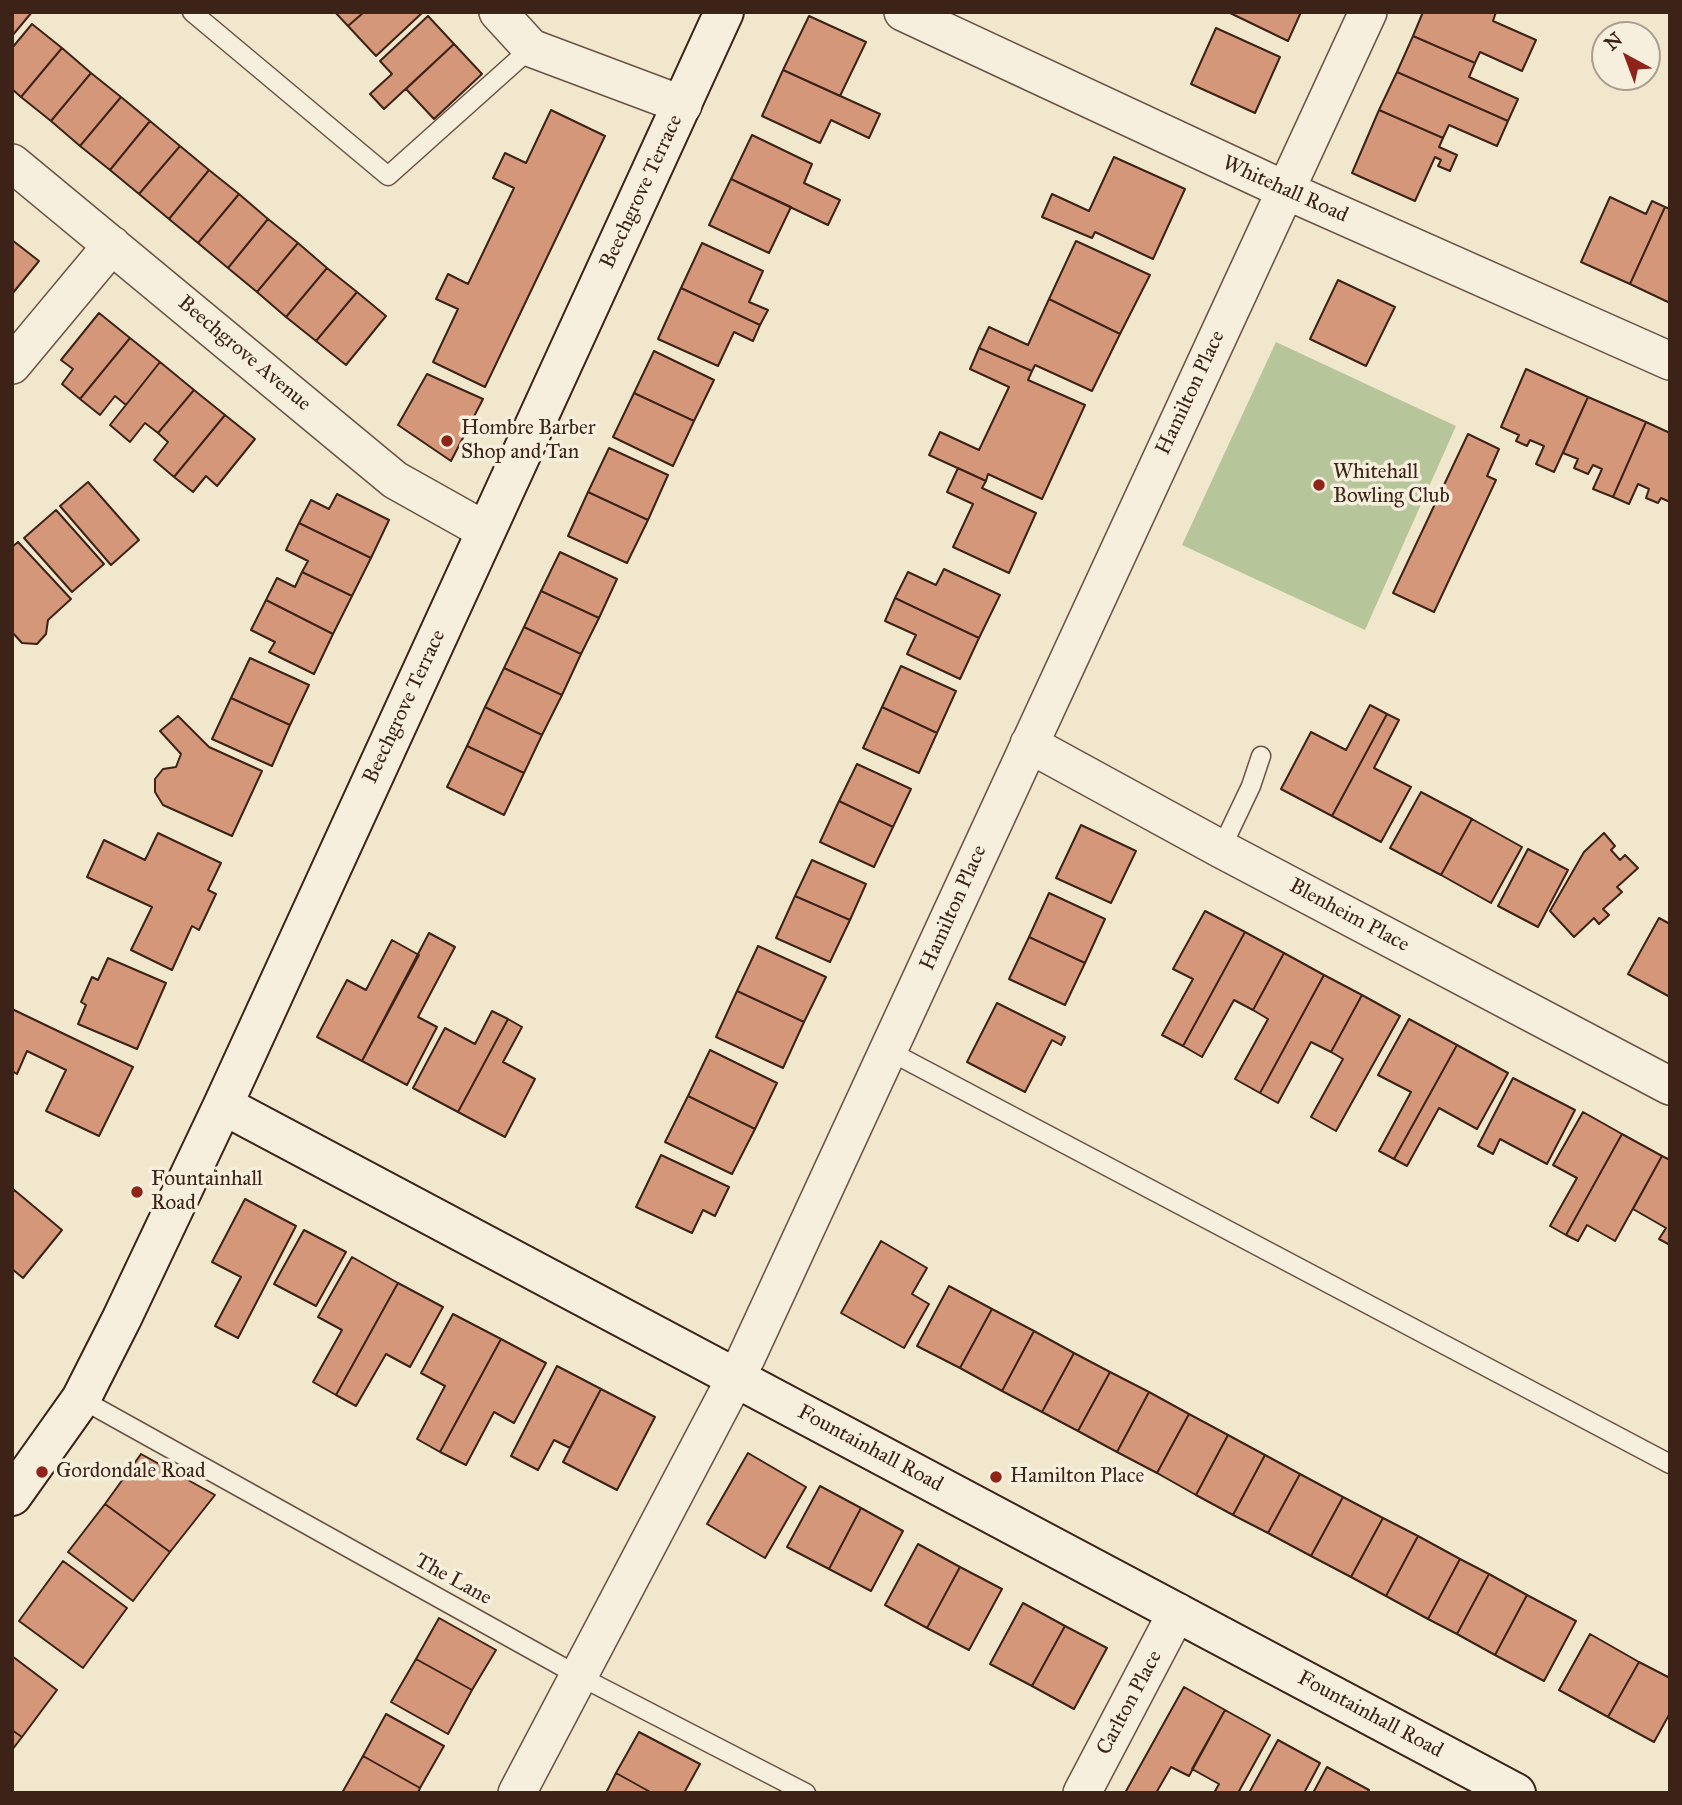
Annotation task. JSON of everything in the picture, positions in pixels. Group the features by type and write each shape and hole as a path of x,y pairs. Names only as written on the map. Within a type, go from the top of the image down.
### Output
{"street":[{"path":"498,12 531,48 683,105"},
{"name":"Beechgrove Terrace","path":"12,1496 81,1399 223,1105 724,12"},
{"name":"Whitehall Road","path":"904,12 1285,190 1670,361"},
{"name":"Hamilton Place","path":"517,1793 736,1378 1368,12"},
{"name":"Beechgrove Avenue","path":"12,163 395,480 486,531"},
{"path":"12,365 112,245"},
{"name":"Blenheim Place","path":"1029,744 1221,849 1670,1086"},
{"name":"Fountainhall Road","path":"223,1105 1516,1793"},
{"name":"Carlton Place","path":"1082,1793 1177,1612"}],"lane":[{"path":"192,12 388,176 531,48"},
{"path":"1221,849 1251,786 1261,756"},
{"path":"889,1051 1670,1464"},
{"name":"The Lane","path":"81,1399 579,1676 806,1793"}],"green space":[{"name":"Whitehall Bowling Club","path":"1276,342 1456,426 1365,630 1182,545"}],"building":[{"path":"12,12 32,12 12,36"},
{"path":"335,12 364,12 348,26"},
{"path":"364,12 423,12 376,56 348,26"},
{"path":"1228,12 1301,12 1288,41"},
{"path":"1423,12 1496,12 1493,21 1536,40 1522,71 1480,52 1475,63 1413,36"},
{"path":"428,16 454,44 384,109 370,94 392,74 380,61"},
{"path":"809,16 866,42 840,96 783,70"},
{"path":"32,24 62,48 21,97 12,89 12,48"},
{"path":"1216,28 1280,57 1255,113 1191,84"},
{"path":"1413,36 1475,63 1469,77 1518,99 1508,121 1397,72"},
{"path":"454,44 482,74 434,119 406,89"},
{"path":"62,48 91,73 51,121 21,97"},
{"path":"783,70 880,114 869,138 831,120 820,143 762,116"},
{"path":"1397,72 1508,121 1497,146 1449,125 1443,138 1379,110"},
{"path":"91,73 121,97 80,146 51,121"},
{"path":"121,97 150,121 110,170 80,146"},
{"path":"551,110 605,136 485,387 433,362 458,309 436,299 448,274 468,284 514,188 493,178 505,153 526,163"},
{"path":"1379,110 1443,138 1439,147 1457,155 1450,171 1438,166 1441,160 1435,157 1415,201 1352,173"},
{"path":"150,121 180,146 139,194 110,170"},
{"path":"752,135 812,164 804,183 840,200 828,225 731,179"},
{"path":"180,146 209,170 169,219 139,194"},
{"path":"1114,157 1185,189 1153,259 1095,232 1092,238 1042,217 1052,194 1089,211"},
{"path":"209,170 239,194 198,243 169,219"},
{"path":"731,179 791,207 769,253 709,225"},
{"path":"239,194 268,219 228,268 198,243"},
{"path":"1610,197 1646,214 1652,201 1665,207 1630,284 1581,262"},
{"path":"1665,207 1670,209 1670,303 1630,284"},
{"path":"268,219 298,243 257,292 228,268"},
{"path":"12,240 39,261 12,294"},
{"path":"1076,241 1150,275 1120,334 1049,299"},
{"path":"298,243 327,268 286,317 257,292"},
{"path":"702,243 763,271 749,302 768,310 760,325 681,288"},
{"path":"327,268 357,292 316,341 286,317"},
{"path":"1338,280 1395,307 1366,366 1310,339"},
{"path":"681,288 760,325 753,341 734,332 718,366 658,339"},
{"path":"357,292 386,316 346,365 316,341"},
{"path":"1049,299 1120,334 1092,391 1035,365 1032,371 979,348 989,327 1028,345"},
{"path":"99,313 130,338 80,399 62,384 73,369 61,360"},
{"path":"130,338 160,362 126,405 115,396 100,415 80,399"},
{"path":"979,348 1032,371 1028,380 1085,405 1042,499 988,474 986,481 929,455 940,432 979,450 1009,387 970,369"},
{"path":"654,351 714,380 694,421 634,393"},
{"path":"160,362 194,390 158,433 145,423 130,442 110,425"},
{"path":"1526,369 1588,397 1554,472 1536,464 1544,446 1530,440 1527,446 1516,441 1519,435 1501,427"},
{"path":"427,374 483,399 451,461 398,425"},
{"path":"194,390 225,415 174,477 154,460 168,442 158,433"},
{"path":"634,393 694,421 673,466 613,437"},
{"path":"1588,397 1646,422 1613,497 1593,489 1602,469 1593,465 1588,474 1574,468 1578,459 1563,453"},
{"path":"225,415 255,439 217,486 206,476 193,492 174,477"},
{"path":"1646,422 1670,433 1670,502 1661,498 1658,503 1646,498 1649,489 1638,484 1629,504 1613,497"},
{"path":"1468,434 1499,449 1487,476 1496,480 1434,612 1393,593"},
{"path":"609,448 668,475 648,520 588,492"},
{"path":"958,468 986,481 982,488 1036,513 1009,573 953,547 973,504 947,492"},
{"path":"88,482 139,540 111,565 60,506"},
{"path":"588,492 648,520 627,563 568,536"},
{"path":"337,494 389,520 371,558 299,523 311,500 329,509"},
{"path":"56,510 104,564 72,592 24,538"},
{"path":"299,523 371,558 352,596 302,572 308,561 286,550"},
{"path":"18,542 71,599 48,620 46,634 37,644 22,643 12,632 12,547"},
{"path":"560,552 617,579 599,618 541,591"},
{"path":"944,569 1000,595 979,638 895,598 908,572 936,585"},
{"path":"302,572 352,596 333,634 266,600 277,578 295,587"},
{"path":"541,591 599,618 581,654 524,627"},
{"path":"895,598 979,638 960,679 907,654 916,635 885,621"},
{"path":"266,600 333,634 314,674 269,652 275,642 251,630"},
{"path":"524,627 581,654 562,695 504,668"},
{"path":"250,658 309,685 290,725 231,698"},
{"path":"901,666 956,691 937,733 882,707"},
{"path":"504,668 562,695 542,735 485,707"},
{"path":"231,698 290,725 272,766 212,739"},
{"path":"1370,705 1387,714 1332,816 1281,789 1311,732 1346,750"},
{"path":"485,707 542,735 524,773 467,746"},
{"path":"882,707 937,733 919,773 863,748"},
{"path":"1387,714 1399,720 1374,768 1411,787 1381,842 1332,816"},
{"path":"178,716 209,747 262,771 232,836 163,805 155,792 155,779 163,769 176,767 181,754 160,731"},
{"path":"467,746 524,773 504,815 447,787"},
{"path":"857,764 911,789 893,827 839,801"},
{"path":"1421,792 1472,819 1441,875 1390,848"},
{"path":"839,801 893,827 874,867 820,842"},
{"path":"1472,819 1522,847 1491,903 1441,875"},
{"path":"1081,825 1136,851 1111,903 1056,878"},
{"path":"158,833 221,863 208,890 216,894 199,930 192,926 172,970 131,950 152,907 87,877 104,840 145,860"},
{"path":"1604,833 1615,846 1611,850 1620,860 1625,855 1638,868 1617,887 1622,892 1603,909 1609,915 1599,924 1594,918 1574,937 1550,911 1584,852"},
{"path":"1528,849 1568,870 1538,927 1498,906"},
{"path":"812,860 866,884 850,920 795,896"},
{"path":"1049,893 1105,919 1085,963 1029,937"},
{"path":"795,896 850,920 830,962 776,938"},
{"path":"1205,911 1245,932 1183,1046 1162,1035 1193,979 1173,969"},
{"path":"1659,918 1670,924 1670,997 1628,974"},
{"path":"1245,932 1284,953 1253,1010 1234,1000 1202,1057 1183,1046"},
{"path":"429,933 455,947 418,1017 437,1027 407,1085 362,1061"},
{"path":"1029,937 1085,963 1065,1005 1009,979"},
{"path":"392,940 419,955 362,1061 317,1037 347,980 366,990"},
{"path":"758,946 826,977 804,1022 737,991"},
{"path":"1284,953 1324,975 1260,1093 1235,1079 1268,1019 1253,1010"},
{"path":"108,958 166,983 137,1049 78,1024 86,1005 81,1002 92,977 98,980"},
{"path":"1324,975 1362,995 1331,1052 1311,1042 1278,1103 1260,1093"},
{"path":"737,991 804,1022 783,1068 716,1037"},
{"path":"1362,995 1400,1016 1336,1131 1311,1117 1343,1059 1331,1052"},
{"path":"997,1003 1065,1037 1061,1045 1052,1040 1025,1092 967,1062"},
{"path":"12,1009 133,1067 99,1136 46,1111 66,1070 27,1051 17,1074 12,1071"},
{"path":"492,1011 508,1019 458,1112 413,1088 445,1028 475,1044"},
{"path":"508,1019 522,1027 503,1062 535,1079 505,1137 458,1112"},
{"path":"1409,1019 1457,1045 1394,1159 1379,1151 1411,1092 1378,1075"},
{"path":"1457,1045 1508,1073 1477,1129 1439,1108 1407,1166 1394,1159"},
{"path":"710,1050 777,1083 755,1129 688,1096"},
{"path":"1513,1078 1575,1110 1547,1164 1500,1139 1493,1154 1478,1146"},
{"path":"688,1096 755,1129 732,1174 665,1142"},
{"path":"1583,1112 1622,1134 1566,1235 1550,1226 1577,1178 1553,1165"},
{"path":"1622,1134 1662,1156 1615,1241 1587,1225 1578,1241 1566,1235"},
{"path":"661,1155 729,1187 715,1216 703,1210 692,1233 636,1207"},
{"path":"1662,1156 1670,1160 1670,1245 1659,1239 1666,1228 1633,1209"},
{"path":"13,1189 62,1230 23,1278 12,1269"},
{"path":"245,1199 296,1226 238,1338 215,1326 241,1277 212,1262"},
{"path":"304,1230 346,1252 316,1306 274,1284"},
{"path":"881,1241 927,1268 912,1294 929,1304 904,1348 841,1313"},
{"path":"352,1257 398,1283 336,1395 313,1382 342,1330 318,1317"},
{"path":"398,1283 443,1307 410,1367 386,1354 356,1406 336,1395"},
{"path":"949,1286 992,1309 960,1368 917,1346"},
{"path":"992,1309 1034,1331 1002,1391 960,1368"},
{"path":"453,1314 501,1339 440,1452 417,1439 445,1386 421,1373"},
{"path":"1034,1331 1074,1353 1042,1412 1002,1391"},
{"path":"501,1339 546,1363 514,1423 494,1412 466,1465 440,1452"},
{"path":"1074,1353 1110,1372 1078,1431 1042,1412"},
{"path":"557,1366 601,1389 570,1448 554,1440 538,1470 511,1456"},
{"path":"1110,1372 1149,1392 1117,1452 1078,1431"},
{"path":"601,1389 655,1417 617,1490 563,1462"},
{"path":"1149,1392 1189,1414 1157,1473 1117,1452"},
{"path":"1189,1414 1228,1435 1196,1495 1157,1473"},
{"path":"1228,1435 1265,1455 1233,1515 1196,1495"},
{"path":"748,1453 806,1487 765,1558 707,1524"},
{"path":"141,1454 215,1495 170,1552 105,1504"},
{"path":"1265,1455 1300,1474 1268,1533 1233,1515"},
{"path":"1300,1474 1343,1497 1311,1556 1268,1533"},
{"path":"820,1486 861,1508 829,1569 787,1547"},
{"path":"1343,1497 1383,1518 1351,1577 1311,1556"},
{"path":"105,1504 170,1552 133,1601 68,1552"},
{"path":"861,1508 903,1531 871,1591 829,1569"},
{"path":"1383,1518 1418,1536 1386,1596 1351,1577"},
{"path":"1418,1536 1460,1559 1428,1619 1386,1596"},
{"path":"918,1544 960,1567 927,1628 885,1605"},
{"path":"1460,1559 1489,1574 1457,1634 1428,1619"},
{"path":"63,1561 127,1608 83,1668 19,1621"},
{"path":"960,1567 1002,1589 969,1650 927,1628"},
{"path":"1489,1574 1527,1595 1495,1655 1457,1634"},
{"path":"1527,1595 1576,1621 1544,1681 1495,1655"},
{"path":"1023,1603 1065,1626 1032,1686 990,1664"},
{"path":"439,1618 496,1650 472,1690 416,1659"},
{"path":"1065,1626 1107,1648 1074,1709 1032,1686"},
{"path":"1590,1634 1639,1662 1608,1717 1559,1690"},
{"path":"12,1656 57,1690 22,1737 12,1730"},
{"path":"416,1659 472,1690 448,1734 391,1702"},
{"path":"1639,1662 1670,1678 1670,1713 1654,1742 1608,1717"},
{"path":"1184,1687 1225,1710 1189,1776 1171,1767 1156,1793 1125,1793"},
{"path":"1225,1710 1270,1735 1238,1793 1214,1793 1219,1784 1192,1769"},
{"path":"386,1714 444,1746 420,1788 363,1756"},
{"path":"12,1730 22,1737 12,1750"},
{"path":"639,1732 700,1764 684,1793 652,1793 616,1773"},
{"path":"1278,1740 1320,1763 1304,1793 1249,1793"},
{"path":"363,1756 420,1788 418,1793 342,1793"},
{"path":"1327,1767 1369,1790 1367,1793 1313,1793"},
{"path":"616,1773 652,1793 606,1793"}],"place":[{"name":"Hombre Barber Shop and Tan","path":"447,441"},
{"name":"Whitehall Bowling Club","path":"1319,485"},
{"name":"Fountainhall Road","path":"137,1192"},
{"name":"Gordondale Road","path":"42,1472"},
{"name":"Hamilton Place","path":"996,1477"}]}
